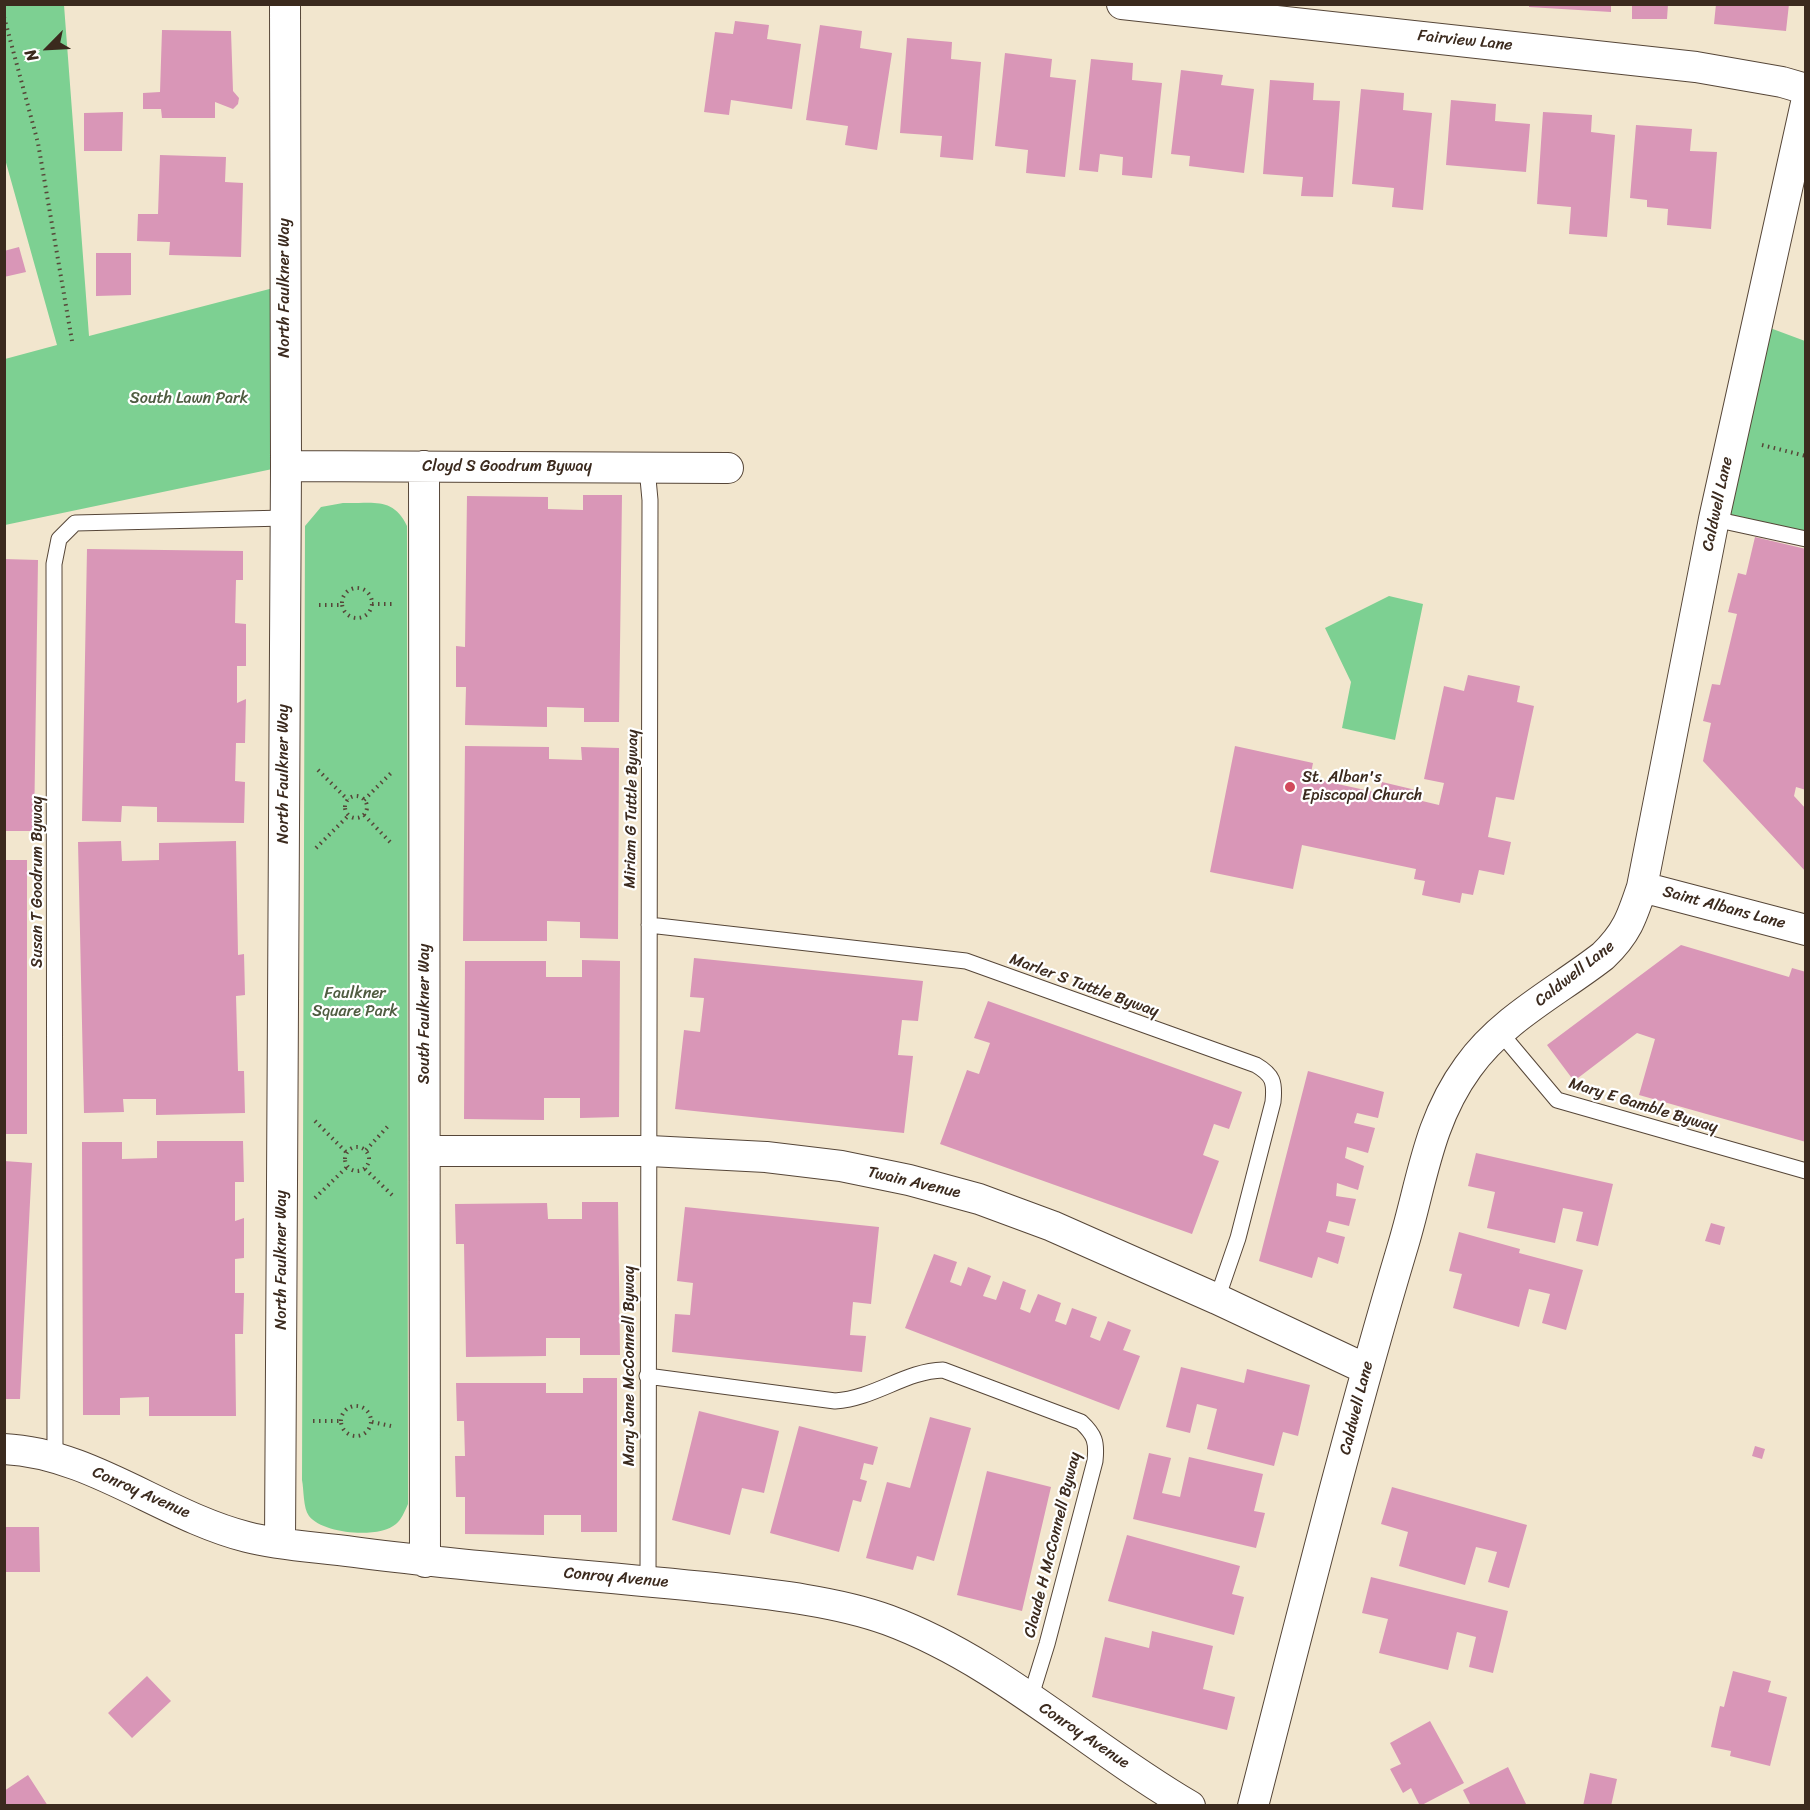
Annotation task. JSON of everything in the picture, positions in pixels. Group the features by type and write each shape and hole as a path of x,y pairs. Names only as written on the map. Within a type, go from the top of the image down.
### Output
{"street":[{"name":"North Faulkner Way","path":"280,1543 286,466 285,4"},
{"name":"Fairview Lane","path":"1122,4 1696,67 1782,82 1806,89"},
{"name":"Caldwell Lane","path":"1252,1806 1366,1370 1414,1211 1432,1132 1447,1100 1467,1067 1499,1031 1577,976 1618,942 1630,925 1642,886 1714,519 1806,103"},
{"name":"Cloyd S Goodrum Byway","path":"286,466 728,468"},
{"name":"South Faulkner Way","path":"424,466 425,1562"},
{"name":"Saint Albans Lane","path":"1642,886 1806,930"},
{"name":"Twain Avenue","path":"426,1151 650,1151 766,1157 841,1166 909,1180 979,1199 1052,1226 1217,1299 1366,1370"},
{"name":"Conroy Avenue","path":"4,1449 28,1450 86,1468 148,1498 211,1524 246,1536 280,1543 425,1562 648,1581 789,1597 886,1619 963,1657 1190,1806"}],"lane":[{"name":"Miriam G Tuttle Byway","path":"647,468 650,500 651,708 650,1151"},
{"name":"Susan T Goodrum Byway","path":"55,1458 54,564 59,539 75,523 285,518"},
{"path":"1714,519 1806,539"},
{"name":"Marler S Tuttle Byway","path":"649,924 966,961 1256,1065 1270,1073 1275,1084 1273,1101 1238,1238 1217,1299"},
{"name":"Mary E Gamble Byway","path":"1499,1031 1557,1100 1806,1171"},
{"name":"Mary Jane McConnell Byway","path":"648,1581 650,1151"},
{"name":"Claude H McConnell Byway","path":"648,1376 835,1401 857,1399 928,1371 943,1370 1081,1422 1091,1431 1097,1443 1095,1461 1047,1644 1030,1699"}],"path":[{"path":"4,17 38,143 72,341"},
{"path":"1733,438 1806,456"},
{"path":"359,588 370,596 372,608 366,616 353,618 343,609 342,600 350,589 359,588"},
{"path":"353,796 362,797 367,806 364,815 358,818 348,816 345,808 348,800 353,796"},
{"path":"359,1146 368,1152 370,1159 365,1169 357,1171 350,1169 345,1160 349,1149 359,1146"},
{"path":"357,1406 369,1413 372,1422 368,1431 356,1437 344,1430 341,1421 344,1412 357,1406"}],"green space":[{"name":"South Lawn Park","path":"4,5 64,5 89,336 281,286 282,467 5,525 5,359 57,345 5,159"},
{"path":"1762,325 1805,341 1805,535 1719,517"},
{"name":"Faulkner Square Park","path":"343,503 372,503 388,506 401,516 407,526 408,1504 396,1524 388,1529 365,1533 338,1530 316,1522 309,1516 306,1508 302,1480 305,526 321,507"},
{"path":"1389,596 1423,604 1395,740 1342,728 1351,682 1325,628"}],"building":[{"path":"1529,4 1611,4 1611,12 1529,7"},
{"path":"1632,4 1668,4 1667,19 1632,19"},
{"path":"1716,4 1789,4 1786,31 1714,24"},
{"path":"735,21 769,25 767,39 801,44 792,109 731,100 729,115 704,112 715,32 733,34"},
{"path":"820,25 862,31 860,48 892,53 877,150 845,145 848,126 806,120"},
{"path":"162,30 231,31 233,91 239,98 238,104 233,109 215,102 215,118 162,118 161,109 143,109 143,93 160,92"},
{"path":"907,38 952,42 951,59 981,62 973,160 940,157 942,136 900,133"},
{"path":"1005,53 1052,59 1050,77 1076,80 1065,177 1026,173 1028,150 995,146"},
{"path":"1091,59 1133,63 1132,80 1162,83 1152,178 1122,175 1123,157 1100,154 1098,172 1079,170"},
{"path":"1181,70 1223,75 1221,85 1254,89 1244,173 1189,166 1190,156 1171,154"},
{"path":"1270,80 1314,83 1313,100 1340,101 1333,197 1301,196 1303,177 1263,174"},
{"path":"1361,89 1404,93 1403,110 1432,113 1423,210 1392,207 1394,188 1352,184"},
{"path":"1451,100 1496,104 1495,121 1530,124 1526,172 1446,165"},
{"path":"123,112 122,151 84,151 84,113"},
{"path":"1543,112 1592,115 1591,132 1615,135 1607,237 1569,234 1571,207 1537,204"},
{"path":"1636,125 1692,129 1690,151 1717,152 1711,229 1667,225 1668,209 1647,207 1647,200 1630,198"},
{"path":"160,155 226,157 225,182 243,183 241,257 169,255 170,242 137,241 138,214 158,214"},
{"path":"19,247 26,272 4,277 4,251"},
{"path":"96,253 131,253 131,295 96,296"},
{"path":"583,495 622,495 619,722 584,722 584,708 547,707 547,727 465,725 466,687 456,687 456,646 465,647 467,496 548,497 548,509 583,510"},
{"path":"1755,537 1806,549 1806,790 1796,787 1794,796 1806,809 1806,872 1703,761 1711,723 1703,721 1712,684 1720,685 1737,614 1728,612 1738,573 1746,575"},
{"path":"87,549 243,551 243,580 236,580 235,623 246,624 246,666 237,666 237,703 246,699 245,743 236,743 235,781 245,782 244,823 157,822 157,807 122,806 121,822 82,821"},
{"path":"4,559 38,560 34,831 4,831"},
{"name":"St. Alban's Episcopal Church","path":"1468,675 1520,686 1517,702 1534,706 1514,800 1496,797 1488,837 1511,842 1504,875 1479,870 1473,895 1462,893 1460,903 1422,895 1425,881 1414,879 1416,869 1302,845 1293,889 1210,872 1235,746 1313,763 1310,778 1379,793 1382,782 1420,791 1418,800 1439,805 1444,783 1424,779 1444,686 1464,691"},
{"path":"465,746 549,747 549,759 582,760 581,747 619,748 618,939 580,938 580,922 547,921 547,941 463,941"},
{"path":"121,841 122,861 159,860 159,843 236,841 238,955 244,954 245,995 236,996 238,1071 244,1071 245,1113 156,1115 156,1099 123,1099 124,1112 84,1113 78,842"},
{"path":"4,860 27,860 27,1134 4,1134"},
{"path":"1681,945 1789,977 1792,968 1806,972 1806,1142 1639,1095 1655,1039 1637,1033 1574,1081 1547,1045"},
{"path":"694,958 923,981 918,1021 902,1020 898,1055 913,1056 904,1133 675,1109 684,1030 700,1032 704,998 690,997"},
{"path":"582,960 620,961 619,1117 580,1118 580,1098 544,1098 544,1120 464,1119 465,961 546,961 546,977 582,977"},
{"path":"988,1001 1242,1092 1229,1129 1214,1124 1203,1155 1219,1161 1192,1234 940,1144 967,1070 979,1074 990,1043 974,1038"},
{"path":"1308,1071 1384,1092 1378,1118 1357,1113 1354,1123 1375,1128 1368,1153 1347,1147 1345,1158 1364,1166 1358,1190 1337,1183 1336,1196 1356,1199 1349,1226 1329,1221 1326,1232 1345,1237 1338,1264 1318,1257 1312,1278 1259,1261"},
{"path":"157,1141 243,1141 244,1182 235,1182 235,1221 244,1218 244,1258 235,1259 235,1293 244,1293 243,1334 235,1334 236,1416 149,1416 149,1397 120,1398 120,1415 83,1415 82,1142 122,1142 122,1159 157,1158"},
{"path":"1476,1153 1613,1184 1598,1246 1576,1241 1583,1212 1563,1208 1555,1243 1487,1228 1495,1192 1468,1186"},
{"path":"4,1161 32,1163 20,1399 4,1399"},
{"path":"582,1202 618,1202 620,1355 580,1355 580,1338 546,1338 546,1356 466,1357 464,1244 456,1244 455,1204 547,1203 548,1219 582,1219"},
{"path":"685,1207 879,1227 871,1304 853,1302 850,1335 866,1336 862,1372 672,1352 675,1314 690,1315 693,1283 677,1281"},
{"path":"1711,1223 1725,1227 1720,1245 1705,1241"},
{"path":"1459,1232 1520,1249 1519,1253 1583,1270 1566,1330 1542,1323 1550,1294 1529,1289 1519,1327 1453,1308 1462,1274 1449,1271"},
{"path":"934,1254 957,1262 950,1282 961,1286 968,1267 991,1276 983,1296 996,1300 1003,1281 1026,1290 1020,1309 1030,1313 1038,1294 1061,1303 1055,1321 1066,1325 1072,1308 1097,1317 1090,1337 1100,1341 1108,1321 1131,1330 1123,1350 1140,1356 1119,1410 905,1328"},
{"path":"1181,1367 1244,1383 1247,1369 1310,1385 1298,1436 1283,1432 1274,1466 1207,1449 1217,1409 1197,1404 1190,1433 1166,1427"},
{"path":"583,1378 617,1378 617,1532 581,1532 581,1515 544,1515 544,1535 465,1534 465,1497 456,1497 455,1456 465,1456 464,1421 457,1421 456,1383 546,1383 546,1393 583,1393"},
{"path":"699,1411 779,1431 764,1493 742,1488 730,1535 672,1520"},
{"path":"930,1417 971,1428 934,1561 917,1556 913,1570 866,1558 887,1482 910,1488"},
{"path":"799,1426 878,1447 873,1465 864,1463 860,1479 867,1481 861,1502 853,1500 839,1552 770,1533"},
{"path":"1755,1446 1765,1449 1762,1459 1752,1456"},
{"path":"1149,1453 1171,1458 1162,1493 1180,1497 1189,1457 1263,1474 1254,1511 1265,1513 1256,1548 1133,1519"},
{"path":"987,1471 1051,1487 1022,1611 957,1595"},
{"path":"1392,1487 1527,1525 1509,1588 1488,1582 1497,1552 1476,1547 1465,1585 1399,1566 1408,1532 1381,1524"},
{"path":"4,1527 39,1527 40,1572 4,1572"},
{"path":"1127,1535 1240,1566 1232,1594 1244,1597 1234,1635 1108,1601"},
{"path":"1371,1577 1508,1611 1493,1673 1469,1667 1476,1637 1457,1632 1448,1670 1379,1653 1388,1619 1362,1613"},
{"path":"1152,1631 1213,1646 1203,1689 1235,1697 1227,1730 1092,1697 1105,1637 1149,1648"},
{"path":"1733,1671 1771,1681 1768,1692 1787,1697 1770,1766 1730,1756 1731,1751 1711,1747 1720,1706 1724,1707"},
{"path":"147,1676 171,1701 132,1738 108,1713"},
{"path":"1430,1721 1464,1783 1420,1806 1411,1788 1403,1793 1390,1769 1401,1764 1390,1743"},
{"path":"1508,1767 1527,1806 1471,1806 1463,1790"},
{"path":"1590,1773 1617,1779 1611,1806 1583,1806"},
{"path":"28,1775 48,1806 4,1806 4,1791"}],"place":[{"name":"St. Alban's Episcopal Church","path":"1290,787"}]}
